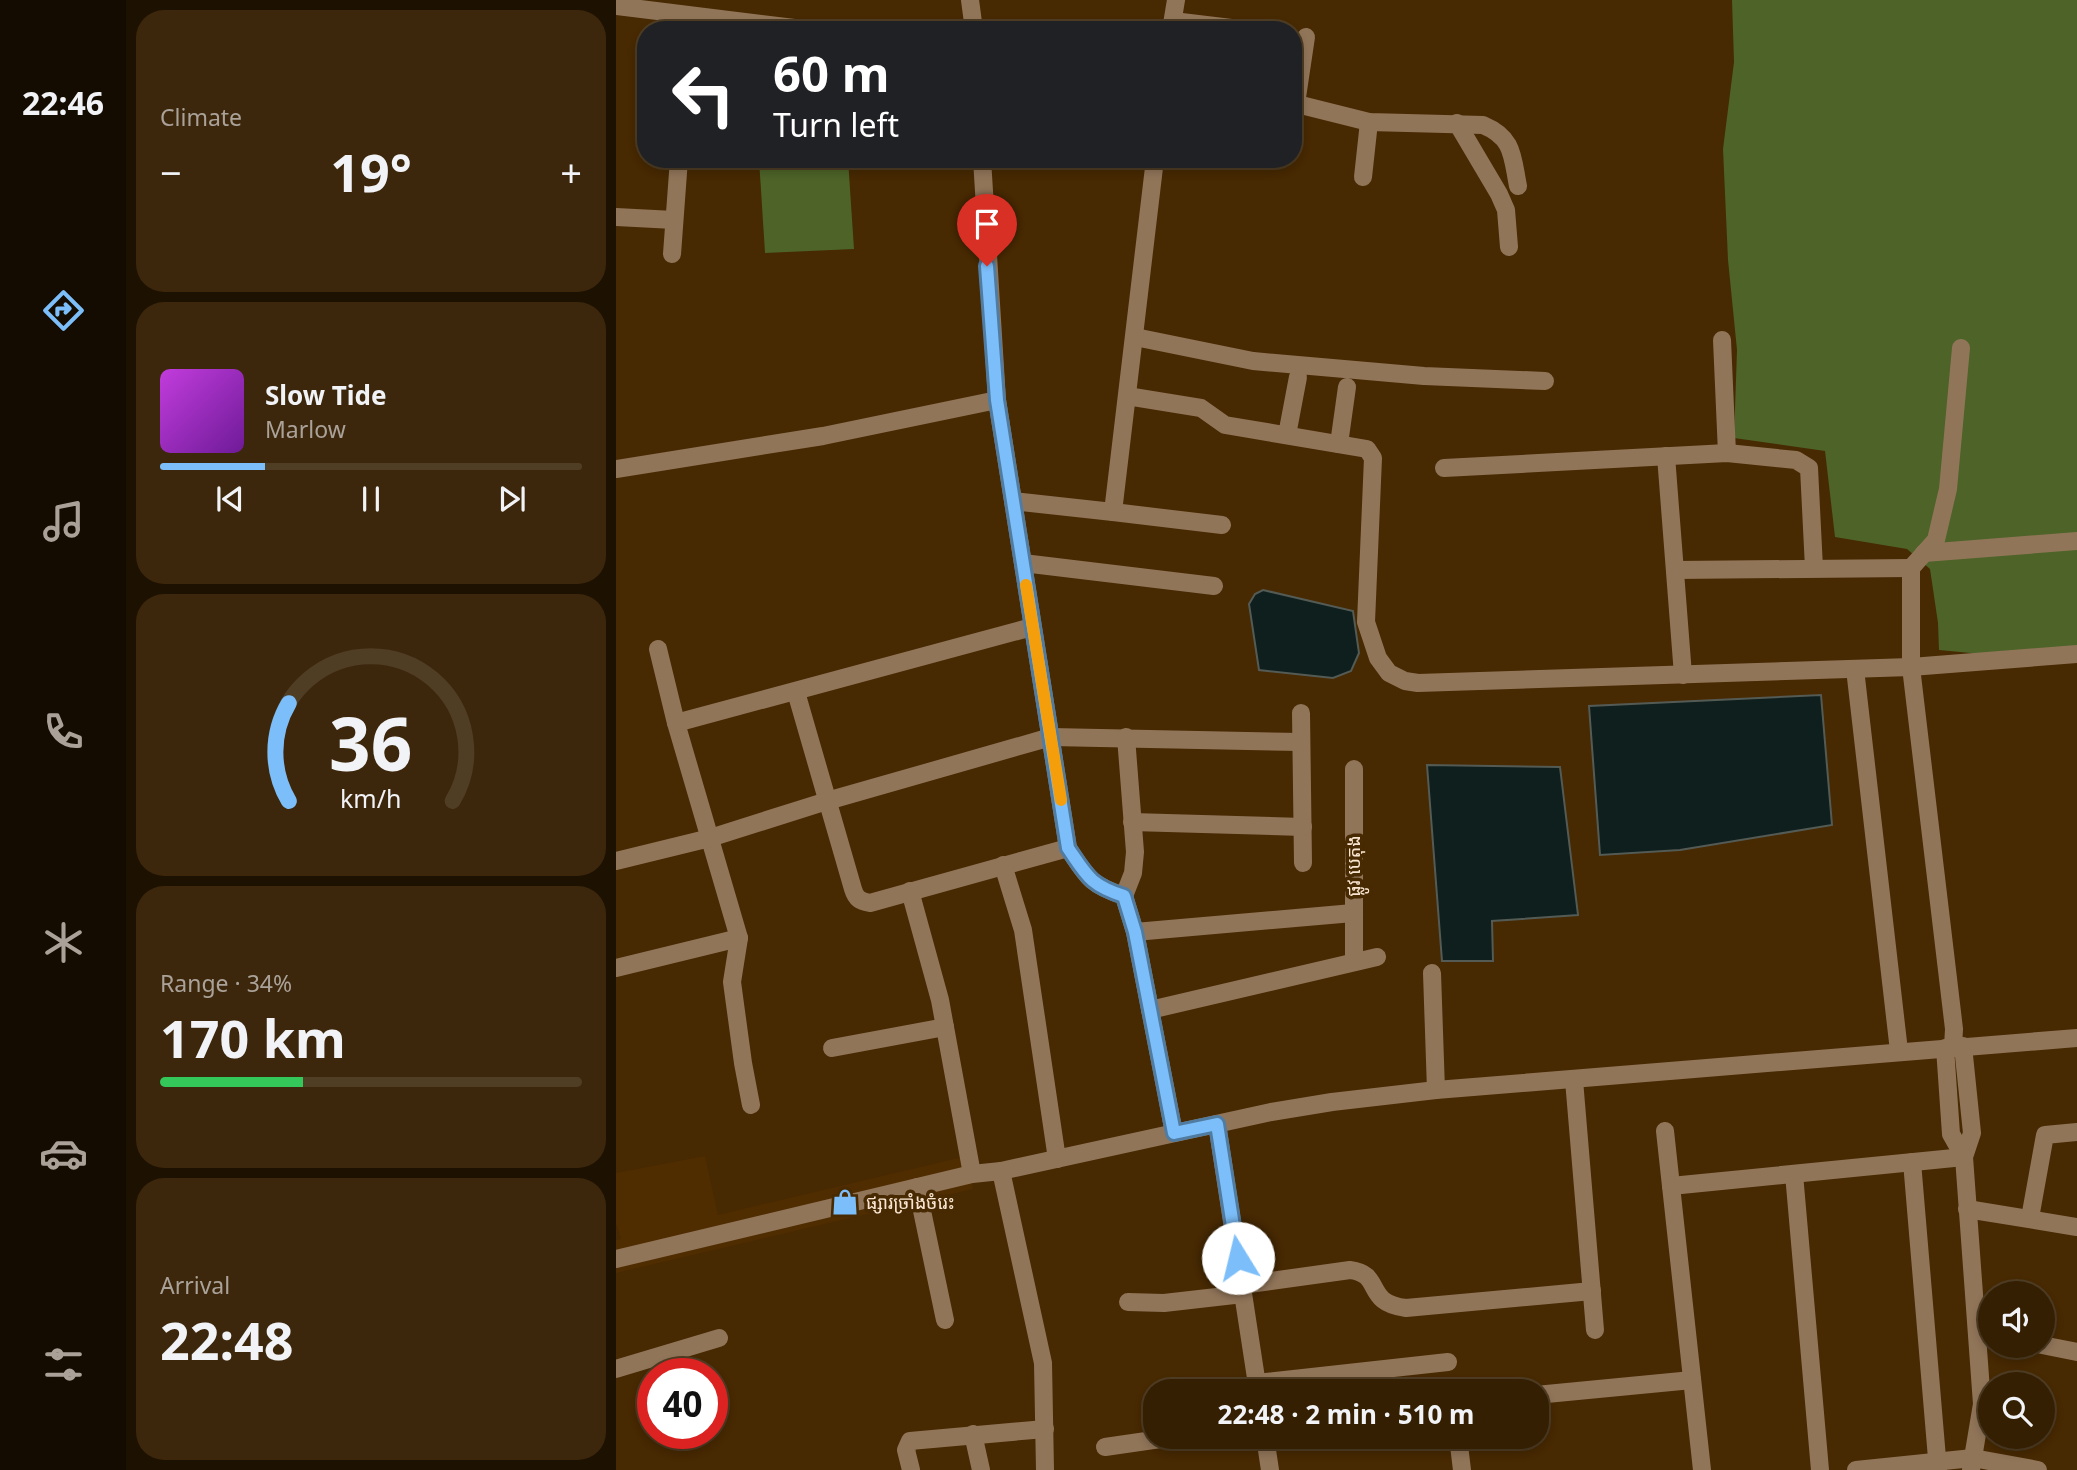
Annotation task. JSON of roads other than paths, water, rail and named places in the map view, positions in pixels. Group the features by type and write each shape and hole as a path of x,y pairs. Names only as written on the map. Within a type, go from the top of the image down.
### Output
{"street":[{"path":"970,0 973,21"},
{"path":"1173,21 1176,0"},
{"path":"616,6 673,7 688,21"},
{"path":"1302,105 1369,122 1457,123 1483,125 1499,131 1510,147 1518,186"},
{"path":"1363,177 1369,122"},
{"path":"1457,123 1503,202 1508,247"},
{"path":"672,254 678,168"},
{"path":"983,168 997,400 1068,848 1088,878 1103,889 1124,896"},
{"path":"1114,512 1153,168"},
{"path":"616,218 674,220"},
{"path":"1135,337 1254,361 1424,376 1545,381"},
{"path":"1722,340 1727,453"},
{"path":"1961,348 1948,489 1936,540 1911,568 1911,667 1954,1029 1951,1134 1964,1157 1978,1293"},
{"path":"1287,435 1298,377"},
{"path":"1339,444 1348,387"},
{"path":"1127,396 1201,408 1226,425 1367,449 1373,458 1366,622 1378,658 1389,673 1405,681 1418,683 1683,676 1911,667 2077,654"},
{"path":"616,469 823,436 997,400"},
{"path":"1444,468 1727,453 1796,460 1809,468 1814,568"},
{"path":"1666,456 1683,676"},
{"path":"1013,501 1222,525"},
{"path":"1924,553 2077,541"},
{"path":"1023,563 1214,586"},
{"path":"1675,570 1911,568"},
{"path":"676,723 1032,627"},
{"path":"658,649 676,723 739,938 732,982 751,1105"},
{"path":"1855,669 1899,1051"},
{"path":"796,692 856,897 861,901 870,903 1068,848"},
{"path":"1301,713 1303,863"},
{"path":"616,861 710,838 827,801 1051,737 1301,742"},
{"path":"1126,737 1135,852 1133,873 1124,896 1135,932 1174,1133"},
{"name":"ផ្លូវ បេតុង","path":"1354,769 1354,962"},
{"path":"1132,822 1303,827"},
{"path":"1003,866 1023,930 1058,1159"},
{"path":"910,891 940,1000 972,1174"},
{"path":"1135,932 1353,913"},
{"path":"616,968 739,938"},
{"path":"1150,1010 1377,957"},
{"path":"1432,973 1436,1090"},
{"path":"832,1048 945,1027"},
{"path":"616,1259 972,1174 1001,1171 1271,1112 1332,1102 1436,1090 2077,1038"},
{"path":"1574,1080 1595,1329"},
{"path":"1217,1124 1257,1379"},
{"path":"1665,1131 1702,1470"},
{"path":"2030,1218 2045,1135 2077,1132"},
{"path":"1671,1186 1964,1157"},
{"path":"1912,1162 1937,1466"},
{"path":"1001,1171 1043,1363 1045,1470"},
{"path":"1794,1174 1820,1470"},
{"path":"917,1187 945,1320"},
{"path":"1968,1209 2077,1227"},
{"path":"1128,1302 1164,1303 1350,1270 1363,1272 1382,1301 1392,1307 1592,1292"},
{"path":"616,1369 719,1338"},
{"path":"2055,1348 2077,1352"},
{"path":"1972,1464 1982,1404 1983,1358"},
{"path":"1319,1379 1448,1362"},
{"path":"1549,1394 1692,1380"},
{"path":"911,1470 906,1450 910,1441 1045,1429"},
{"path":"973,1434 981,1470"},
{"path":"1105,1447 1143,1441"},
{"path":"1267,1449 1270,1470"},
{"path":"1459,1449 1462,1470"},
{"path":"1856,1470 1972,1464 2038,1470"}],"place":[{"name":"ផ្សារច្រាំងចំរេះ","path":"845,1202"}]}
